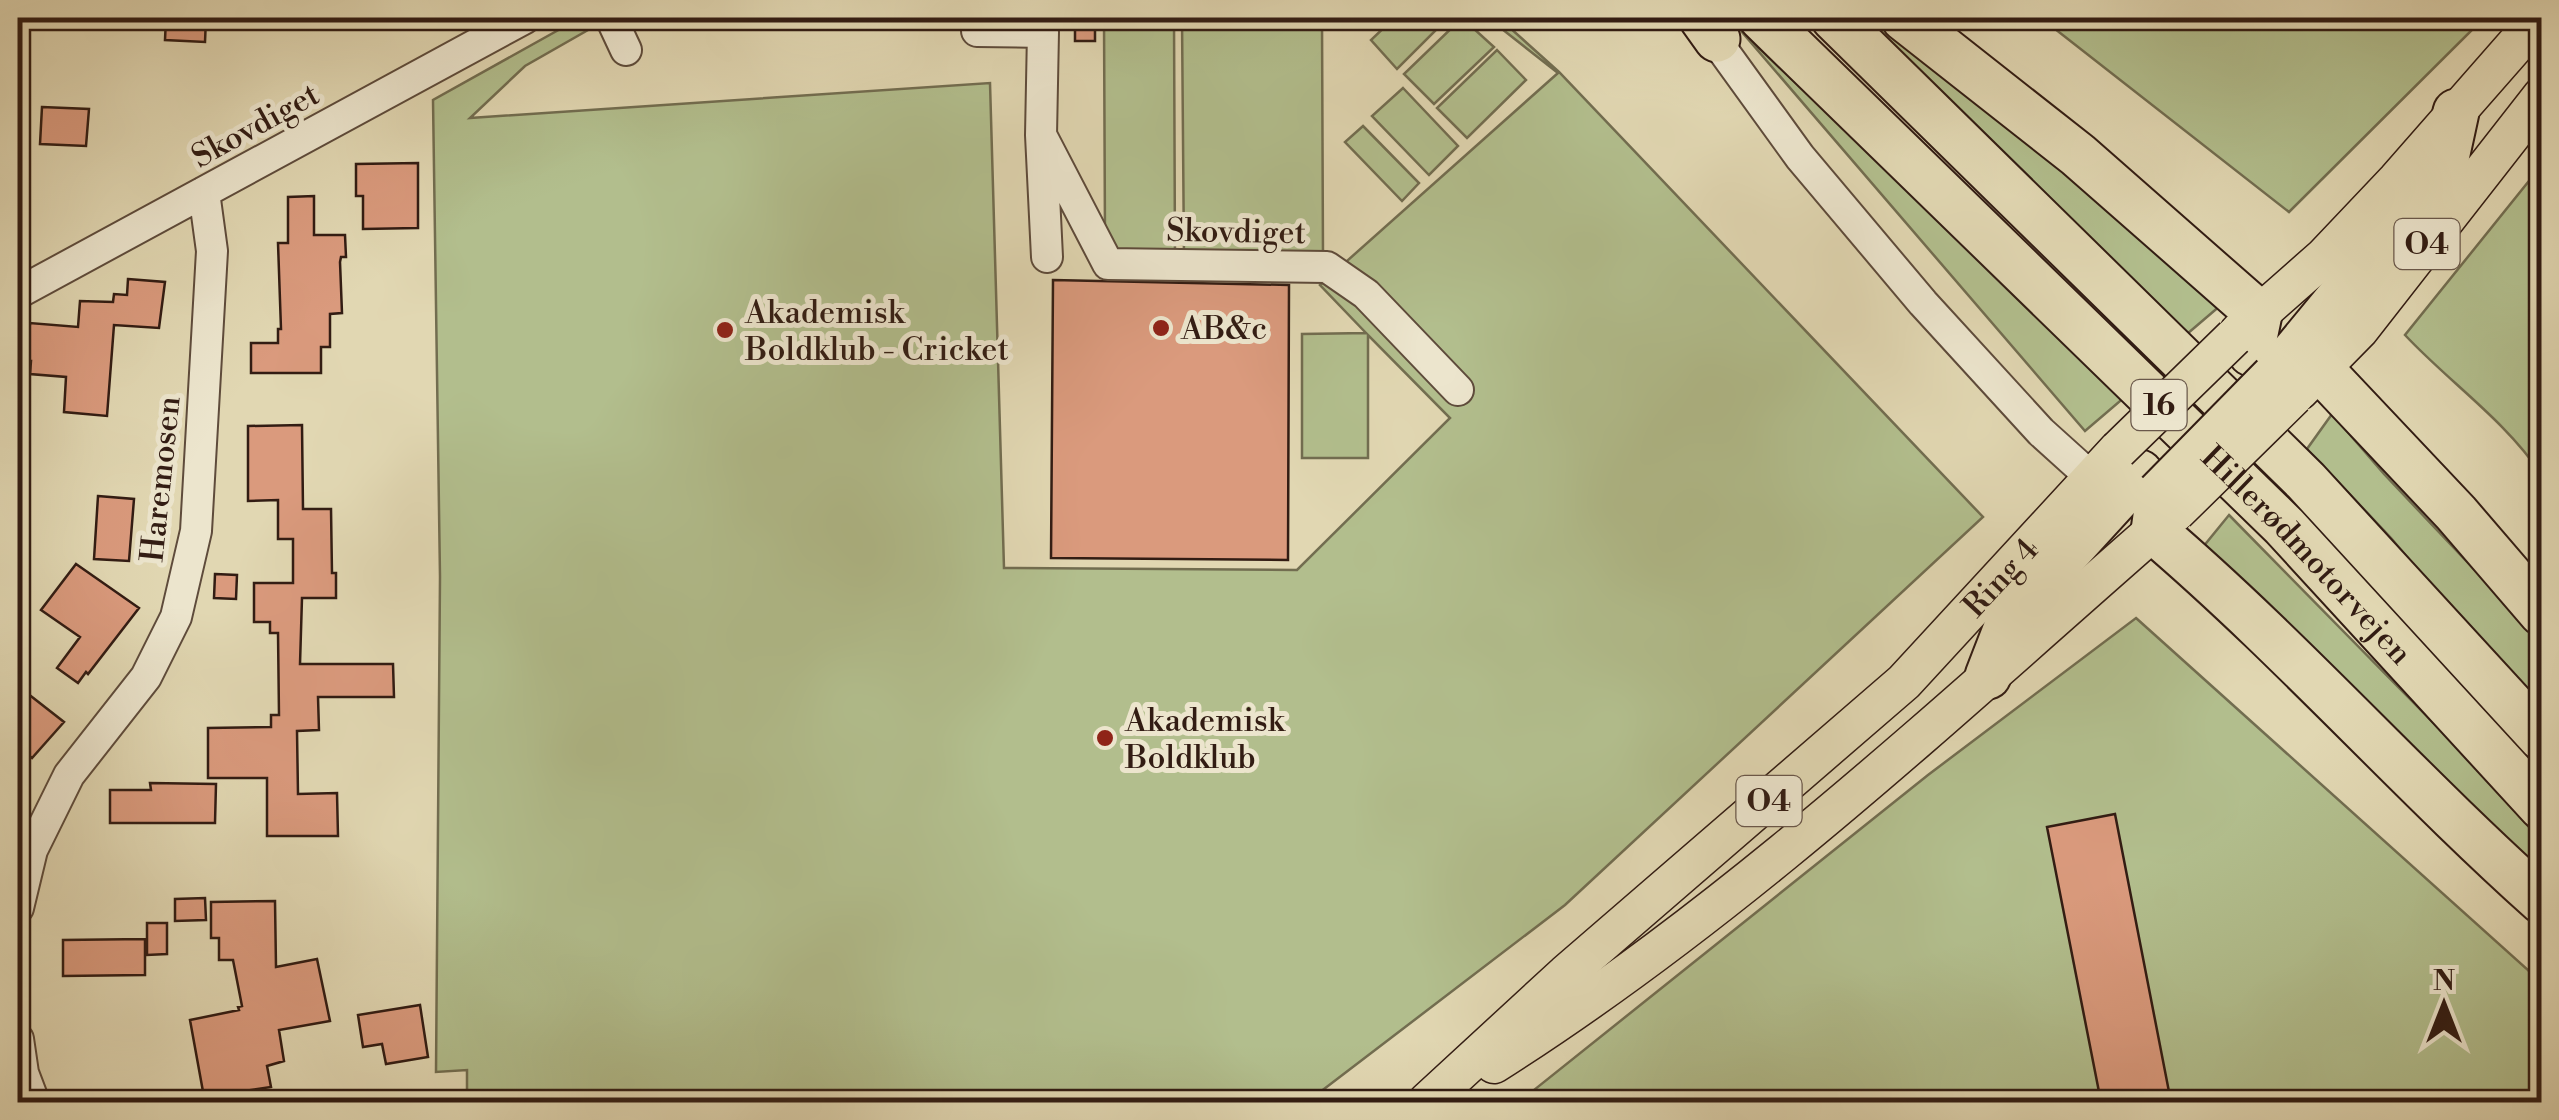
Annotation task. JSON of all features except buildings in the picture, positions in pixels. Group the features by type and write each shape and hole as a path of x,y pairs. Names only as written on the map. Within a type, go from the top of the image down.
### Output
{"highway":[{"name":"Hillerødmotorvejen","path":"1762,18 2284,526 2542,807"},
{"name":"Hillerødmotorvejen","path":"1834,18 2306,481 2542,738"},
{"path":"1904,18 2078,155 2276,357 2456,513 2542,613"},
{"path":"1988,676 2021,602 2136,491 2240,372 2276,357 2442,172 2456,112"},
{"path":"2136,491 2295,662 2542,901"}],"main road":[{"path":"2456,112 2539,18"},
{"name":"Ring 4","path":"1430,1102 1566,974 1904,682 2136,491 2276,357 2385,298 2542,96"},
{"name":"Ring 4","path":"1430,1102 1586,1006 1843,802 1988,676"}],"street":[{"name":"Skovdiget","path":"18,294 525,18"},
{"path":"611,18 626,50"},
{"name":"Skovdiget","path":"977,31 1043,25 1047,257"},
{"path":"1705,25 1800,157 1922,303 2041,432 2136,491"},
{"name":"Skovdiget","path":"1042,135 1108,264 1327,267 1366,294 1458,390"},
{"name":"Haremosen","path":"18,908 32,850 68,775 146,677 176,617 197,512 212,251 204,192"},
{"path":"2492,856 2542,928"},
{"path":"18,1040 34,1102"}],"green space":[{"name":"Akademisk Boldklub","path":"580,18 609,18 525,66 470,118 990,83 1004,568 1297,570 1450,418 1368,335 1368,458 1302,458 1302,334 1366,333 1320,285 1558,73 1488,18 1510,18 1509,27 1559,72 1983,517 1565,905 1307,1102 467,1102 467,1070 436,1072 440,577 433,100"},
{"path":"1104,18 1174,18 1175,258 1113,257 1105,238"},
{"path":"1182,18 1322,18 1323,257 1184,258"},
{"path":"1394,18 1448,18 1397,69 1371,40"},
{"path":"1462,18 1494,47 1434,104 1404,74"},
{"path":"1861,18 1881,18 2221,305 2180,340"},
{"path":"2041,18 2484,18 2289,212"},
{"path":"1741,31 2126,396 2085,431"},
{"path":"1497,50 1526,80 1467,138 1437,108"},
{"path":"1403,88 1458,146 1429,175 1372,116"},
{"path":"1363,126 1419,183 1402,201 1345,142"},
{"path":"2541,166 2541,474 2494,419 2405,335"},
{"path":"2332,414 2541,640 2541,715 2391,538 2307,449"},
{"path":"2229,515 2474,764 2541,841 2541,888 2203,547"},
{"path":"2136,618 2528,970 2541,987 2541,1102 1519,1102 1928,775"}],"place":[{"name":"AB&c","path":"1161,328"},
{"name":"Akademisk Boldklub - Cricket","path":"725,330"},
{"name":"Akademisk Boldklub","path":"1105,738"}]}
